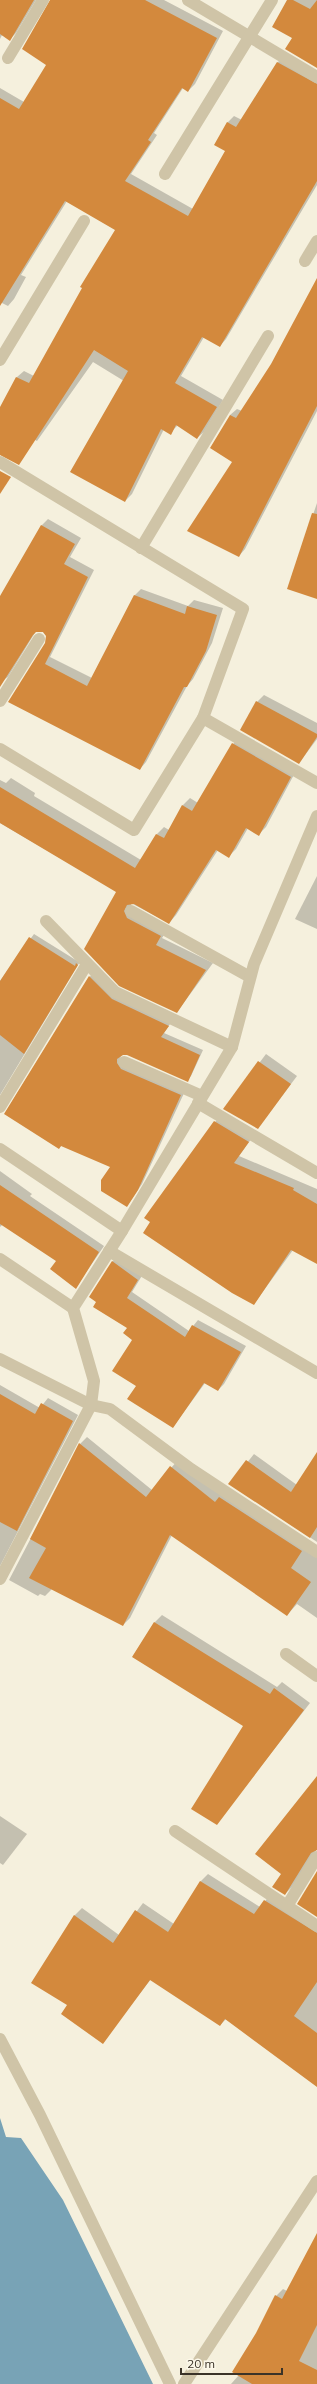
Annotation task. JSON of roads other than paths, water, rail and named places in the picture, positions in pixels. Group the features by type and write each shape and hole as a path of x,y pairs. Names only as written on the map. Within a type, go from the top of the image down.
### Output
{"street":[{"path":"8,58 43,0"},
{"path":"188,0 317,77"},
{"path":"165,174 272,0"},
{"path":"0,360 84,221"},
{"path":"305,261 317,241"},
{"path":"141,548 268,336"},
{"path":"0,462 243,609 203,718 134,830 0,749"},
{"path":"0,701 39,639"},
{"path":"203,718 317,783"},
{"path":"73,1308 122,1231 232,1047 250,977 317,816"},
{"path":"131,911 250,977"},
{"path":"46,921 115,992 232,1047"},
{"path":"0,1107 87,964"},
{"path":"124,1062 200,1100 317,1173"},
{"path":"0,1149 122,1231"},
{"path":"109,1251 317,1374"},
{"path":"0,1259 73,1308 94,1381 91,1405 0,1579"},
{"path":"0,1359 91,1405 110,1409 191,1469 317,1552"},
{"path":"286,1654 317,1676"},
{"path":"175,1831 317,1926"},
{"path":"287,1906 317,1857"},
{"path":"0,2039 40,2115 170,2384"},
{"path":"184,2384 317,2180"}],"water":[{"path":"0,2118 6,2137 21,2138 63,2200 153,2384 0,2384"}]}
